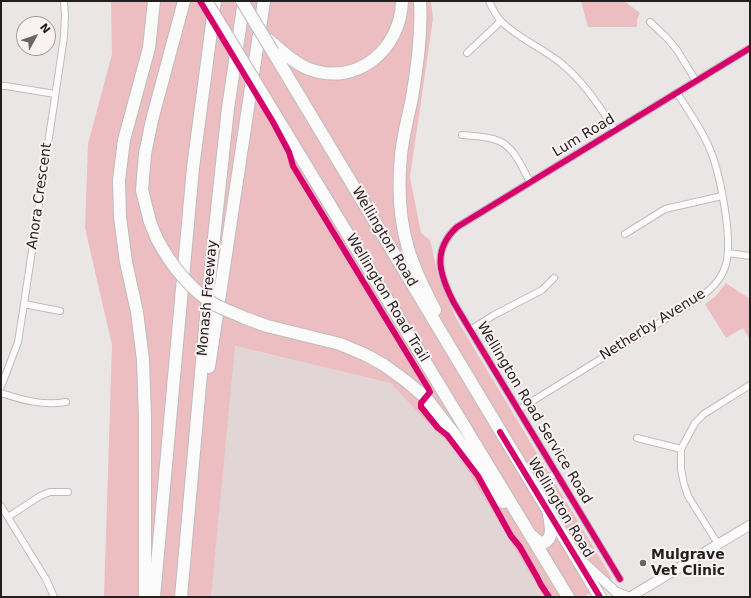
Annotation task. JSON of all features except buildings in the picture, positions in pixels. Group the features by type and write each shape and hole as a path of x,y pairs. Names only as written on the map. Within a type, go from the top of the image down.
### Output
{"highway":[{"path":"145,597 145,418 143,360 137,312 126,262 120,217 119,180 124,140 149,48 154,1"},
{"path":"184,1 144,154 142,190 150,222 168,259 194,288 215,304 245,318 267,326 340,344 366,355 384,365 426,398 454,434 487,482 531,536 539,542 548,540 550,536 551,528 549,513"},
{"name":"Wellington Road","path":"206,1 568,597"},
{"name":"Monash Freeway","path":"154,597 193,168 214,1"},
{"name":"Wellington Road","path":"243,1 261,33 273,48 480,399 600,597"},
{"name":"Monash Freeway","path":"181,597 209,284 228,108 243,1"},
{"path":"194,461 264,1"},
{"path":"273,48 292,60 309,68 326,72 342,72 359,68 374,59 387,47 399,24 402,13 402,1"},
{"path":"420,1 421,19 418,53 412,97 401,154 400,176 402,218 408,249 419,277 480,399"}],"street":[{"name":"Anora Crescent","path":"1,387 18,342 64,37 64,1"},
{"path":"489,1 500,21 523,38 544,50 568,70 590,92 616,130"},
{"path":"467,53 500,21"},
{"path":"650,22 666,37 696,81"},
{"name":"Lum Road","path":"440,254 446,239 457,227 750,48"},
{"path":"1,86 55,94"},
{"name":"Netherby Avenue","path":"518,410 706,293 718,280 722,273 726,265 728,253 726,223 716,167 708,145 677,93"},
{"path":"462,135 495,139 505,144 514,154 530,182"},
{"path":"625,234 664,208 722,196"},
{"path":"728,253 750,256"},
{"name":"Wellington Road Service Road","path":"440,254 440,267 444,282 454,303 620,579"},
{"path":"470,330 494,315 534,296 554,278"},
{"path":"24,304 60,311"},
{"path":"718,544 688,496 681,469 681,449 694,423 704,414 750,385"},
{"path":"1,393 21,400 52,404 66,402"},
{"path":"637,438 681,449"},
{"path":"533,487 556,473"},
{"path":"8,517 40,496 50,492 68,492"},
{"path":"1,506 46,579 54,597"},
{"path":"573,553 616,592 629,597 750,525"},
{"path":"640,597 647,587"}],"shaded area":[{"path":"111,1 431,1 433,19 410,177 421,233 430,240 439,279 457,320 612,578 584,597 544,597 457,453 390,383 235,346 211,597 104,597 112,345 85,228 88,144 112,54"},
{"path":"581,1 624,1 640,13 637,20 637,27 588,27"},
{"path":"726,283 750,299 750,340 743,328 726,338 705,304 715,297"},
{"path":"234,346 390,383 458,454 544,597 211,597"}],"cycle path":[{"name":"Wellington Road Trail","path":"200,1 273,122 289,152 293,166 428,388 430,392 421,403 421,407 438,428 447,435 478,476 511,536 520,547 549,597"},
{"path":"620,579 454,303 442,273 440,264 441,254 449,236 457,227 750,48"},
{"path":"500,432 600,597"}],"place":[{"name":"Mulgrave Vet Clinic","path":"643,563"}]}
